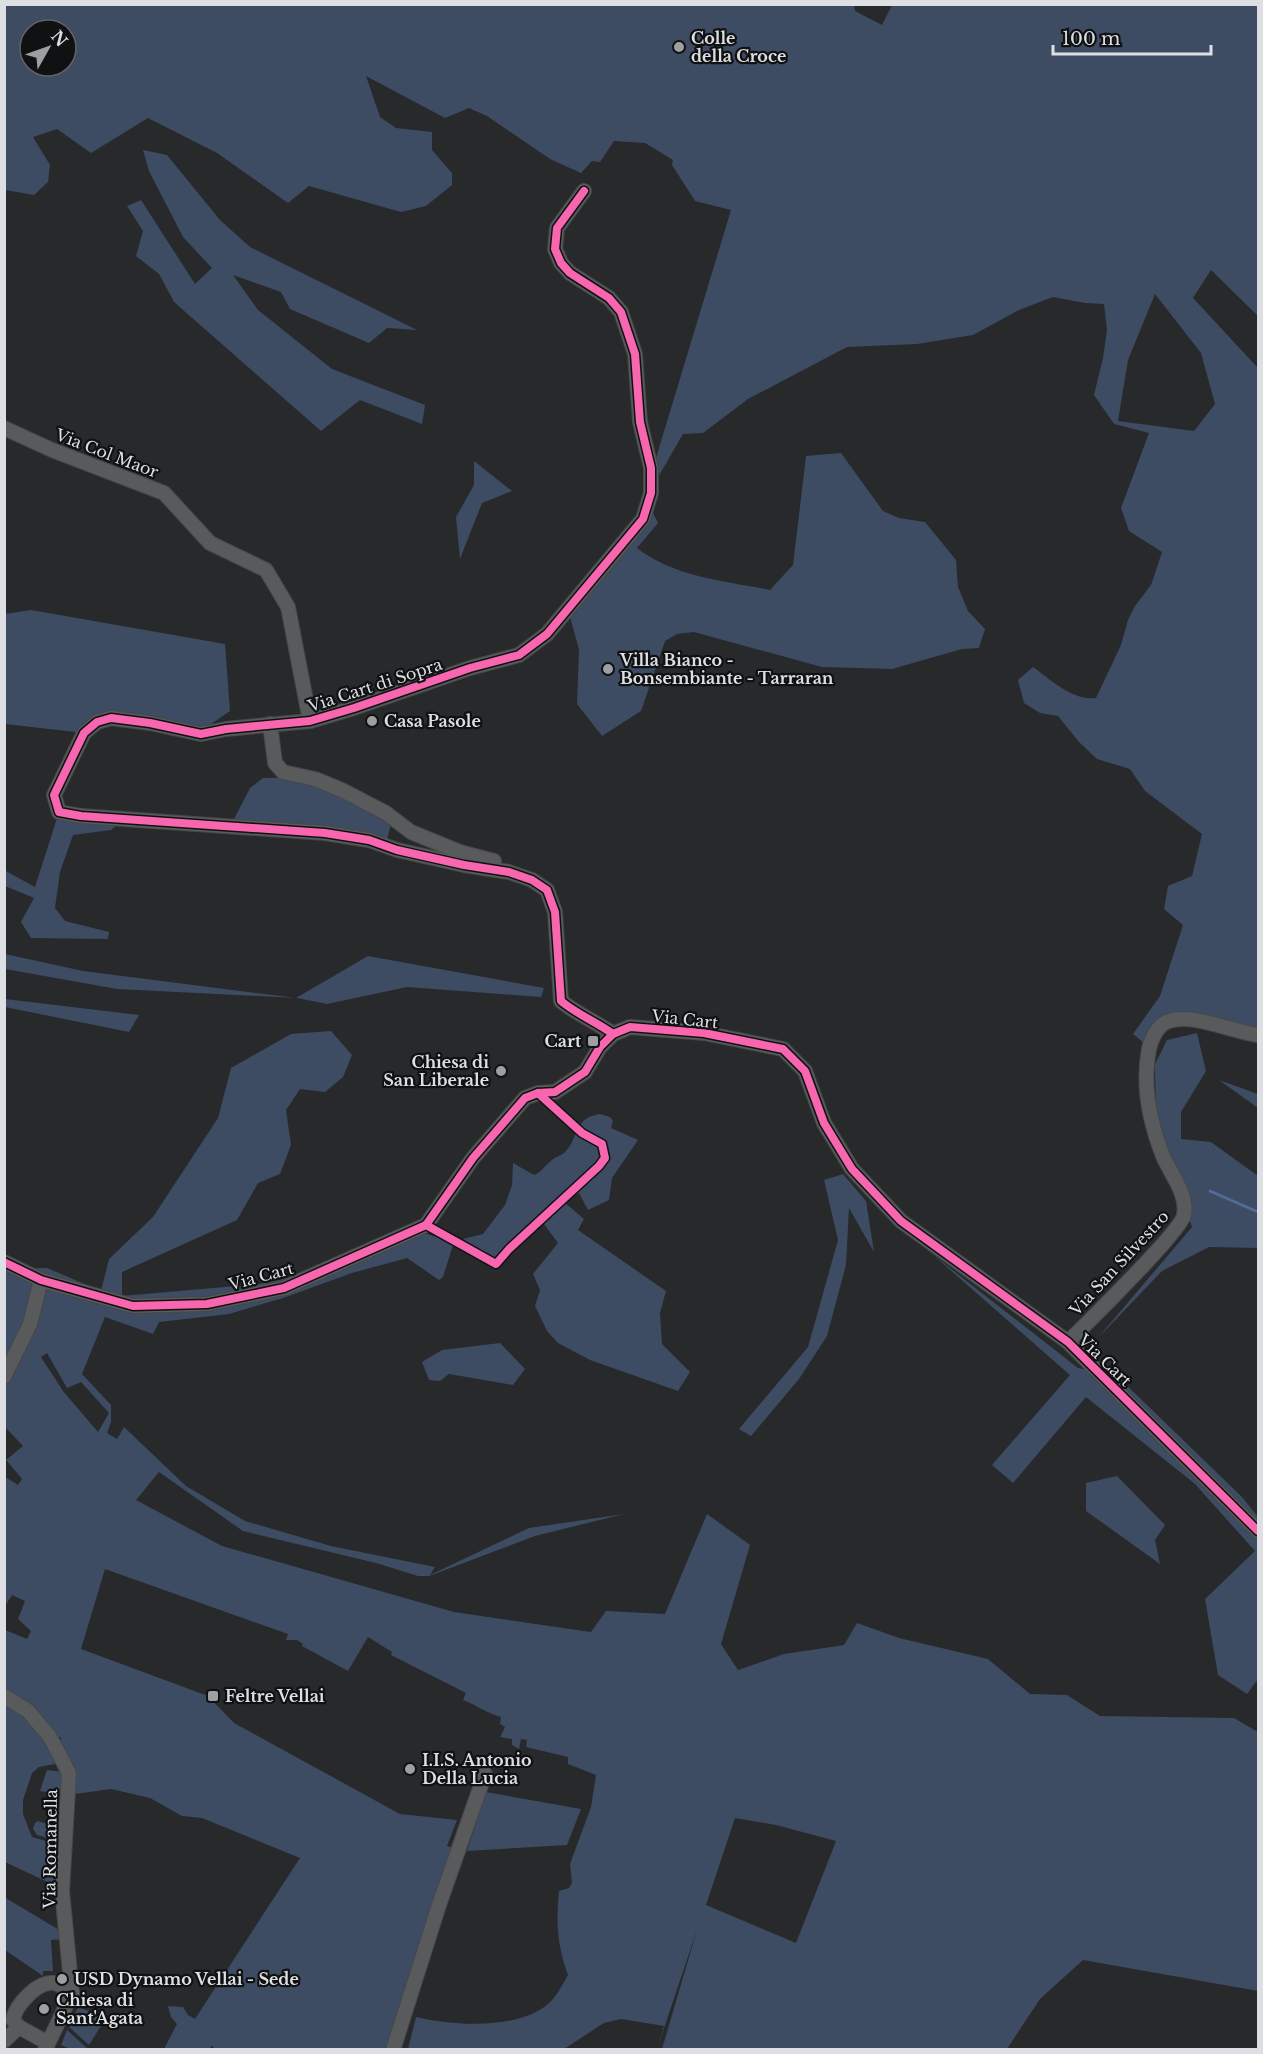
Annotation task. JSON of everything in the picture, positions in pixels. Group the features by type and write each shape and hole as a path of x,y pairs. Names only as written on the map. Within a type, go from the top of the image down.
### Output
{"street":[{"name":"Via Cart di Sopra","path":"547,890 532,880 509,872 406,852 369,840 325,833 81,816 59,812 54,795 84,733 97,722 111,718 150,723 201,734 226,729 310,721 470,668 519,655 547,634 643,519 651,493 651,468 640,422 635,354 621,312 609,298 570,273 561,263 555,249 557,228 584,191"},
{"name":"Via Col Maor","path":"4,428 52,450 164,493 210,543 266,570 288,608 310,721"},
{"path":"270,724 274,759 278,768 283,772 315,779 344,791 386,813 411,832 460,852 502,862 537,880 547,890 555,912 561,1001 578,1014 598,1023 613,1034"},
{"name":"Via San Silvestro","path":"1068,1342 1167,1240 1184,1218 1185,1204 1182,1193 1164,1157 1150,1118 1147,1060 1150,1042 1157,1030 1168,1021 1187,1020 1258,1035"},
{"name":"Via Cart","path":"4,1262 41,1280 133,1306 207,1304 284,1288 426,1225 473,1158 525,1098 538,1093 555,1092 585,1072 600,1047 613,1034 630,1027 704,1033 783,1049 805,1071 824,1123 852,1169 901,1221 1068,1342 1258,1531"},
{"path":"4,1377 30,1324 41,1280"},
{"name":"Via Romanella","path":"4,1696 28,1711 50,1737 69,1773 62,1891 72,1993"},
{"path":"393,2049 484,1774"},
{"path":"54,1983 72,1993 46,2046 13,2020 14,2012 35,1989 54,1983"},
{"path":"4,2040 19,2027"}],"shaded area":[{"path":"854,4 855,11 882,25 892,5 1258,5 1258,316 1211,270 1193,298 1258,368 1258,1030 1167,1017 1144,1043 1133,1034 1160,996 1183,925 1164,909 1168,886 1192,876 1202,834 1145,791 1130,769 1097,759 1079,742 1058,716 1040,713 1024,703 1018,680 1033,667 1071,693 1096,698 1121,645 1128,620 1135,606 1151,585 1162,552 1129,531 1121,508 1149,433 1114,424 1094,395 1107,330 1104,304 1053,297 1019,310 973,335 917,344 847,347 748,399 703,433 683,434 657,479 656,458 731,210 695,201 672,165 673,160 645,143 614,141 600,162 592,161 581,173 550,159 487,116 469,108 445,118 366,76 380,117 396,128 432,132 432,150 452,173 452,185 426,206 401,212 309,186 288,203 217,153 148,118 91,153 57,129 33,137 50,165 48,182 34,195 5,190 4,5","holes":["1155,294 1201,353 1215,404 1194,431 1118,421 1128,360"]},
{"path":"143,150 167,155 220,220 250,247 417,330 387,328 369,343 290,309 281,292 233,275 258,310 332,369 425,405 422,424 360,400 321,431 174,302 159,274 136,256 143,231 127,206 141,200 195,284 212,268 183,237 149,171"},
{"path":"841,453 883,511 899,518 925,522 956,560 958,587 968,611 985,629 979,648 962,649 892,669 822,667 694,632 677,634 665,641 641,711 602,736 577,704 579,650 568,609 572,609 653,513 658,523 637,548 651,558 683,572 770,590 793,565 806,456"},
{"path":"474,461 512,491 482,503 460,559 456,517 474,485"},
{"path":"31,610 225,644 230,711 201,731 102,715 84,733 5,724 5,614"},
{"path":"304,777 392,817 386,846 230,827 250,788 263,778"},
{"path":"59,812 125,819 111,830 73,835 60,872 55,908 65,921 109,932 108,939 31,938 21,922 34,898 5,886 4,870 35,887"},
{"path":"5,954 83,971 295,998 117,989 5,969"},
{"path":"368,956 544,988 541,997 407,987 327,1004 296,998"},
{"path":"5,999 139,1015 129,1032 5,1007"},
{"path":"331,1031 352,1055 343,1077 325,1092 300,1089 286,1110 291,1145 280,1174 258,1183 237,1220 122,1272 122,1296 259,1284 296,1276 357,1251 404,1227 454,1242 443,1277 439,1280 407,1258 352,1273 283,1298 229,1314 159,1322 153,1334 105,1317 82,1374 111,1405 111,1422 107,1433 117,1439 124,1427 186,1486 245,1521 331,1546 435,1567 430,1575 529,1528 624,1514 535,1536 429,1576 418,1576 376,1563 243,1531 159,1472 136,1500 222,1546 454,1612 591,1632 606,1611 665,1614 707,1514 750,1545 721,1644 738,1670 784,1654 844,1645 857,1623 899,1638 988,1659 1030,1694 1067,1695 1100,1716 1234,1718 1258,1732 1258,1991 1083,1960 1040,1999 1007,2049 662,2049 697,1930 657,2049 664,2026 621,2019 604,2023 564,2049 408,2049 416,2017 468,2024 507,2021 525,2017 541,2009 553,1999 568,1975 558,1934 559,1891 569,1888 572,1883 570,1864 591,1807 596,1775 568,1764 568,1757 526,1747 527,1740 521,1739 519,1749 512,1745 512,1739 500,1737 505,1727 500,1724 501,1717 463,1700 466,1693 391,1655 392,1652 368,1637 348,1671 302,1646 303,1644 297,1640 286,1640 288,1634 105,1569 81,1649 208,1696 234,1723 400,1814 457,1820 447,1846 454,1848 390,2049 216,2050 211,2045 211,2049 164,2049 177,2024 171,2017 168,2006 183,2007 188,2015 195,2019 300,1858 202,1818 182,1816 150,1798 111,1789 75,1794 74,1780 60,1742 61,1737 57,1738 26,1701 5,1689 5,1630 27,1639 31,1631 18,1619 25,1601 12,1595 5,1606 5,1481 7,1478 18,1485 22,1479 6,1460 23,1446 5,1427 4,1266 10,1269 47,1268 101,1291 109,1259 153,1217 218,1118 231,1068 291,1034","holes":["47,1353 67,1388 81,1382 109,1413 98,1432 63,1391 41,1357","735,1818 776,1825 836,1841 796,1943 706,1905"]},
{"path":"1197,1033 1206,1071 1181,1112 1181,1139 1211,1142 1258,1176 1258,1248 1209,1247 1162,1271 1097,1339 1192,1227 1156,1119 1155,1064 1167,1040"},
{"path":"1219,1080 1258,1094 1258,1108"},
{"path":"600,1114 610,1117 613,1121 611,1128 638,1140 612,1178 609,1200 588,1210 579,1193 565,1197 545,1216 565,1203 584,1219 578,1230 666,1291 660,1313 662,1344 690,1372 678,1391 590,1360 558,1343 547,1331 535,1306 540,1290 533,1274 558,1243 541,1220 496,1264 484,1258 463,1239 483,1234 505,1205 512,1185 513,1163 534,1175 537,1174 553,1159 564,1153 585,1120"},
{"path":"843,1174 866,1201 874,1252 849,1208 846,1265 827,1336 799,1379 751,1436 739,1429 808,1347 838,1240 824,1180"},
{"path":"932,1254 1078,1368 1116,1375 1242,1497 1258,1517 1258,1679 1247,1694 1218,1675 1205,1599 1255,1551 1195,1484 1086,1397 1013,1483 992,1465 1070,1375"},
{"path":"500,1343 525,1369 513,1385 449,1374 440,1381 429,1380 422,1362 442,1350"},
{"path":"1117,1476 1165,1525 1155,1540 1160,1564 1086,1511 1086,1483"},
{"path":"5,1699 28,1713 61,1763 39,1767 32,1773 23,1800 23,1814 32,1837 56,1844 59,1884 56,1886 5,1862"},
{"path":"47,1770 63,1772 65,1789 53,1793 40,1791"},
{"path":"486,1792 581,1809 567,1845 467,1851"},
{"path":"38,1821 60,1828 57,1840 37,1835 33,1829"},
{"path":"4,1897 61,1931 65,1939 51,1940 53,1971 43,1971 43,1976 5,1950"},
{"path":"78,2007 106,2018 89,2045 69,2027"},
{"path":"67,2030 88,2049 70,2049 61,2045"}],"waterway":[{"path":"1210,1191 1258,1212"}],"cycle path":[{"path":"584,191 557,228 555,249 561,263 570,273 609,298 621,312 635,354 640,422 651,468 651,493 643,519 547,634 519,655 470,668 310,721 226,729 201,734 150,723 111,718 97,722 84,733 54,795 59,812 81,816 325,833 369,840 397,850 464,865 509,872 532,880 547,890 555,912 561,1001 613,1034"},
{"path":"4,1262 41,1280 133,1306 207,1304 284,1288 426,1225 473,1158 525,1098 538,1093 555,1092 585,1072 600,1047 613,1034 630,1027 704,1033 783,1049 805,1071 824,1123 852,1169 901,1221 1068,1342 1258,1531"},
{"path":"426,1225 496,1264 509,1249 599,1166 605,1158 602,1144 582,1133 538,1093"}],"place":[{"name":"Colle della Croce","path":"679,47"},
{"name":"Villa Bianco - Bonsembiante - Tarraran","path":"608,669"},
{"name":"Casa Pasole","path":"372,721"},
{"name":"Cart","path":"593,1041"},
{"name":"Chiesa di San Liberale","path":"501,1071"},
{"name":"Feltre Vellai","path":"213,1696"},
{"name":"I.I.S. Antonio Della Lucia","path":"410,1769"},
{"name":"USD Dynamo Vellai - Sede","path":"62,1979"},
{"name":"Chiesa di Sant'Agata","path":"44,2009"}]}
